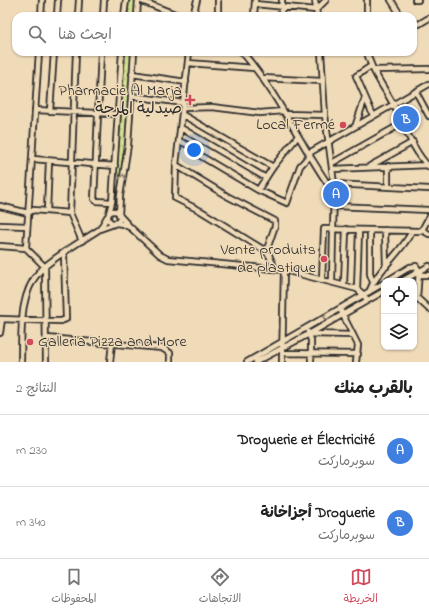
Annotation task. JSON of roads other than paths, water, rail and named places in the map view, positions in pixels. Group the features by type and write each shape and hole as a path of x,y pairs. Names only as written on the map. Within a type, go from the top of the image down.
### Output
{"street":[{"path":"41,12 42,0"},
{"path":"57,12 58,0"},
{"path":"78,12 79,0"},
{"path":"103,12 104,0"},
{"path":"124,12 126,0"},
{"path":"138,12 139,0 170,12"},
{"path":"194,12 197,0"},
{"path":"218,0 218,12"},
{"path":"281,12 282,0"},
{"path":"315,0 316,10"},
{"path":"316,10 326,0"},
{"path":"367,0 367,12"},
{"path":"391,0 398,12"},
{"path":"254,12 255,2 316,10"},
{"path":"417,24 429,18"},
{"path":"26,248 39,56"},
{"path":"50,111 54,56"},
{"path":"76,56 73,113 74,163 70,213 82,241"},
{"path":"101,56 94,199 96,201 112,202"},
{"path":"100,229 108,215 112,202 122,56"},
{"path":"115,224 119,221 120,216 120,196 128,145 134,56"},
{"path":"189,56 176,165 175,198 201,211 266,252 275,269"},
{"path":"245,56 262,78 334,193"},
{"path":"321,56 325,115 334,184 335,229 332,282"},
{"path":"368,56 373,68 413,142 428,166"},
{"path":"188,63 254,68"},
{"path":"373,115 364,98 356,76 373,68 429,69"},
{"path":"132,74 186,82"},
{"path":"262,78 322,81"},
{"path":"179,141 188,144 194,152 258,190 287,203 291,198 300,166 309,154 356,124 429,84"},
{"path":"416,92 428,114"},
{"path":"131,96 184,106 212,107 260,113 325,115"},
{"path":"356,124 364,98"},
{"path":"35,110 117,114"},
{"path":"183,115 273,166"},
{"path":"332,163 403,123"},
{"path":"181,128 266,178"},
{"path":"258,190 273,166 298,136"},
{"path":"369,167 413,142"},
{"path":"33,159 115,166"},
{"path":"47,211 49,161"},
{"path":"176,165 233,200 275,221 275,226 266,252"},
{"path":"333,169 388,166 428,166"},
{"path":"388,166 388,187"},
{"path":"334,184 429,189"},
{"path":"0,206 28,213 33,210 70,213"},
{"path":"335,206 429,210"},
{"path":"108,215 115,211 160,255 168,259 284,270 344,285 366,293"},
{"path":"108,215 108,221 115,224"},
{"path":"422,230 429,217"},
{"path":"21,362 23,319 28,292 34,279 45,267 100,229 115,224 123,224 131,228"},
{"path":"0,225 27,226"},
{"path":"322,280 324,231 326,229 422,230 429,234"},
{"path":"344,285 346,229"},
{"path":"357,289 358,230"},
{"path":"370,230 370,274 373,282"},
{"path":"385,230 386,266"},
{"path":"367,300 366,293 373,282 406,243 412,231"},
{"path":"0,246 26,248 45,267 47,338 46,362"},
{"path":"0,333 1,319 64,320 67,316 64,254"},
{"path":"392,278 412,266 416,266 419,273 417,298 429,309"},
{"path":"408,278 429,266"},
{"path":"282,362 284,270"},
{"path":"419,273 429,275"},
{"path":"247,362 381,285"},
{"path":"256,362 282,350 381,293"},
{"path":"340,309 358,345 356,362"},
{"path":"306,329 309,334 311,362"},
{"path":"309,334 353,336"},
{"path":"47,338 162,348 170,353 170,362"},
{"path":"110,362 112,343"},
{"path":"282,350 311,353 358,354"}],"place":[{"name":"Pharmacie Al Marja صيدلية المرجة","path":"190,100"},
{"name":"Droguerie أجزاخانة","path":"406,119"},
{"name":"Local Fermé","path":"343,125"},
{"name":"Droguerie et Électricité","path":"336,194"},
{"name":"Vente produits de plastique","path":"324,259"},
{"name":"Galleria Pizza and More","path":"30,342"}]}
